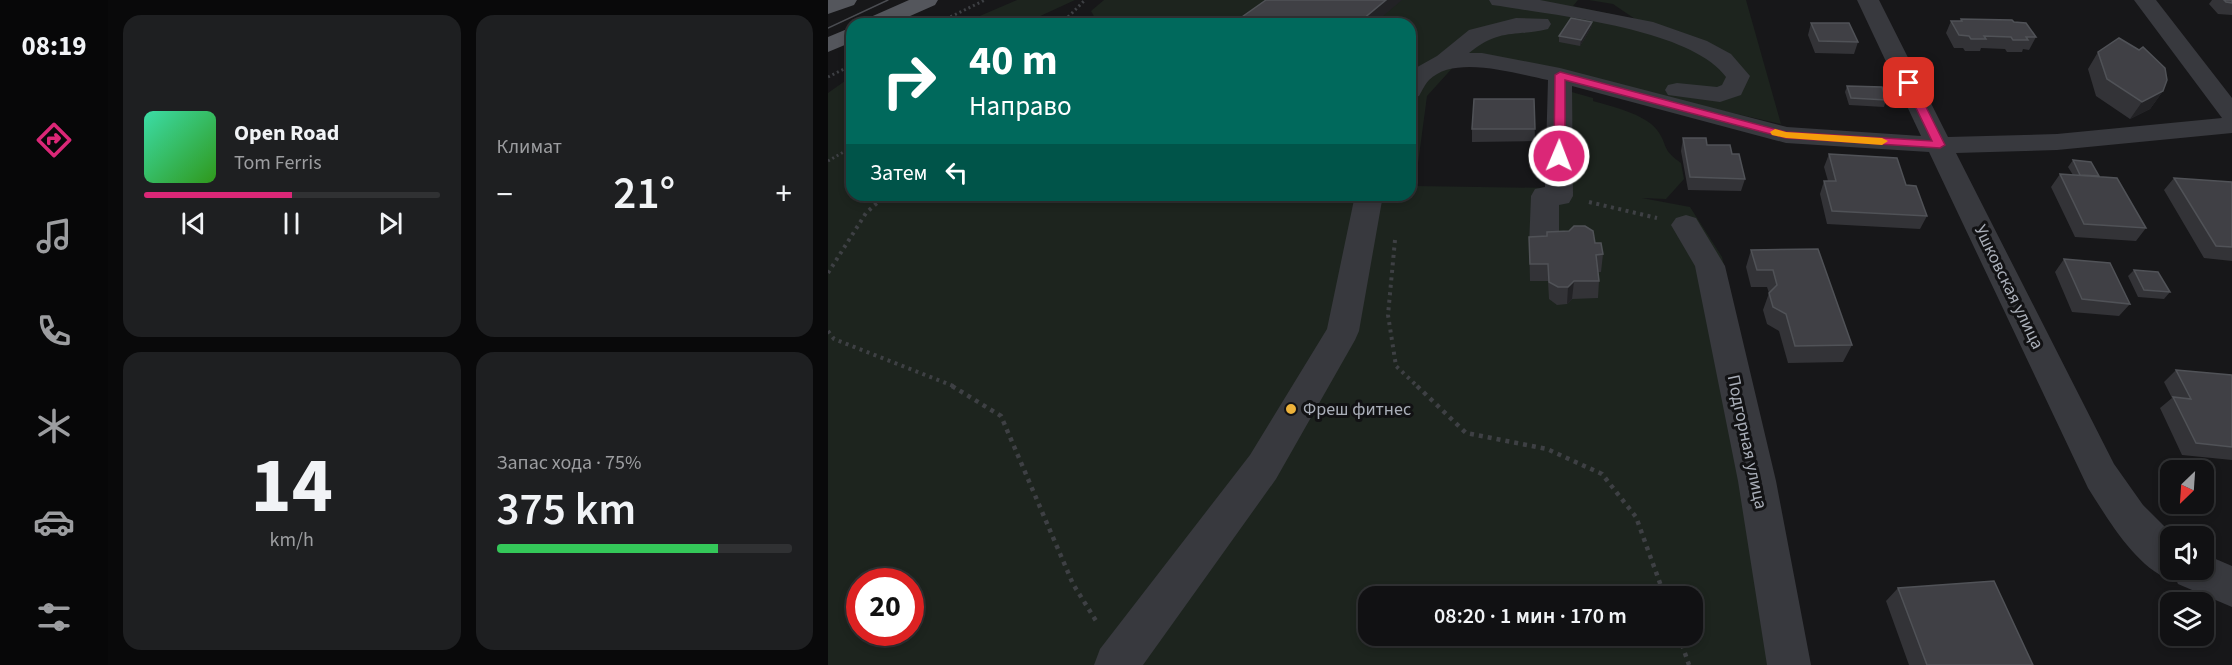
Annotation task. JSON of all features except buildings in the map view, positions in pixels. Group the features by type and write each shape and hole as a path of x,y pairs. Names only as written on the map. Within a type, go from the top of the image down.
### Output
{"main road":[{"path":"828,7 846,0"},
{"path":"887,18 927,0"},
{"path":"828,45 846,37"}],"street":[{"path":"1500,0 1628,23 1688,41 1725,60 1738,76 1732,90 1720,95 1669,89 1657,101"},
{"name":"Ушковская улица","path":"1868,0 2101,476 2128,518 2160,550"},
{"path":"2145,0 2232,115"},
{"path":"1416,81 1420,75 1445,61 1477,35 1516,25 1539,24"},
{"path":"1445,61 1482,60 1560,75 1786,135 1940,145 2057,142 2232,125"},
{"path":"1544,246 1545,196 1558,196 1560,75"},
{"path":"1118,663 1263,467 1343,332 1368,201"},
{"name":"Подгорная улица","path":"1686,225 1710,266 1756,481 1789,665"},
{"path":"2214,579 2232,587"}],"path":[{"path":"947,18 986,0"},
{"path":"1067,18 1085,0"},
{"path":"828,77 846,68"},
{"path":"828,162 846,151"},
{"path":"1558,196 1686,225"},
{"path":"828,273 866,213 879,201"},
{"path":"1395,235 1388,315 1396,366 1466,433 1547,449 1602,474 1636,517 1661,586"},
{"path":"828,331 834,339 960,389 1001,416 1073,584 1118,663"},
{"path":"1682,646 1689,665"}],"shaded area":[{"path":"1017,0 1075,0 1036,18 975,18"},
{"name":"Фреш фитнес","path":"1104,0 1578,0 1573,6 1635,19 1613,4 1589,0 1746,0 1781,124 1466,53 1427,96 1416,178 1416,18 1095,18 1091,11"},
{"name":"Фреш фитнес","path":"846,80 846,201 1416,201 1416,186 1551,188 1554,87 1593,98 1593,101 1644,119 1652,124 1661,135 1667,150 1681,163 1684,179 1666,199 1642,198 1690,207 1722,257 1806,665 828,665 828,93"}],"tram line":[{"path":"849,18 888,0"},
{"path":"828,28 846,20"}],"slow traffic":[{"path":"1775,132 1786,135 1882,141"}],"place":[{"name":"Фреш фитнес","path":"1291,409"}],"route":[{"path":"1559,156 1560,75 1786,135 1940,145 1909,83"}]}
